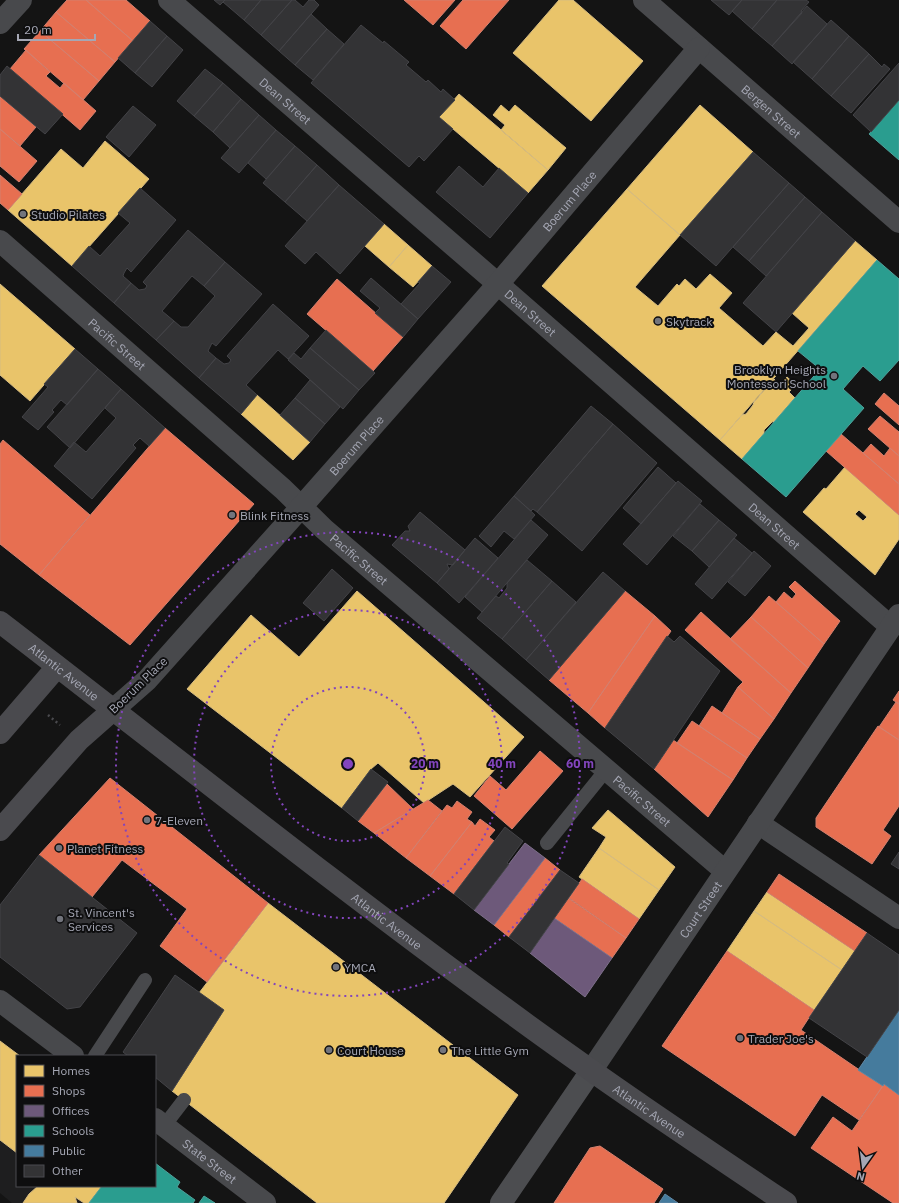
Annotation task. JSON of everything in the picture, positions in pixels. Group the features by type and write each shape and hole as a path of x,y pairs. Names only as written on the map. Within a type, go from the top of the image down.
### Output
{"main road":[{"name":"Atlantic Avenue","path":"0,622 334,880 506,1010 590,1071 786,1203"},
{"path":"0,733 57,667"},
{"name":"Boerum Place","path":"0,830 79,740 113,710"},
{"name":"Court Street","path":"501,1203 590,1071"}],"street":[{"path":"0,23 20,0"},
{"name":"Dean Street","path":"169,0 498,284 895,621"},
{"name":"Bergen Street","path":"644,0 899,222"},
{"name":"Boerum Place","path":"113,710 147,680 301,507 498,284 699,48"},
{"name":"Pacific Street","path":"0,241 283,489 324,530 725,871"},
{"name":"Court Street","path":"590,1071 895,621"},
{"path":"758,823 899,918"},
{"path":"0,1001 72,1055"},
{"name":"State Street","path":"160,1123 265,1203"}],"lane":[{"path":"547,843 606,770"},
{"path":"96,1055 145,980"},
{"path":"160,1123 184,1100"}],"path":[{"path":"46,713 60,725"}],"shaded area":[{"path":"0,1041 19,1055 16,1055 16,1187 101,1187 90,1203 12,1203 0,1193"}],"building: Homes":[{"path":"559,0 573,0 643,61 591,121 513,53"},
{"path":"459,94 548,170 528,193 439,117"},
{"path":"501,105 509,112 515,105 566,148 548,170 501,130 505,125 493,115"},
{"path":"700,105 753,152 680,235 627,189"},
{"path":"105,141 149,179 72,266 8,210 61,149 83,168"},
{"name":"Skytrack","path":"627,189 680,235 635,287 658,306 677,284 679,286 685,279 696,289 710,274 732,293 719,308 763,346 776,332 793,346 809,328 792,313 855,241 877,260 720,440 542,286"},
{"path":"384,224 408,245 389,267 365,246"},
{"path":"408,245 432,266 413,287 389,267"},
{"path":"0,284 75,349 30,401 0,375"},
{"path":"787,377 796,385 789,392 795,398 775,421 764,430 764,434 742,459 720,440 742,415 746,414 754,402 774,379 780,385"},
{"path":"257,395 310,442 293,460 241,414"},
{"path":"845,467 899,515 899,539 875,575 803,512 824,488 826,489","holes":["859,510 867,517 863,521 855,514"]},
{"path":"357,591 524,737 470,797 453,784 424,803 378,763 371,769 342,808 187,689 251,615 299,657"},
{"path":"608,810 675,867 659,890 599,848 606,837 592,828"},
{"path":"599,848 659,890 639,919 579,877"},
{"path":"767,892 855,951 842,970 754,911"},
{"name":"Court House","path":"268,903 518,1095 444,1203 317,1203 172,1091 224,1010 199,993"},
{"path":"754,911 842,970 814,1010 727,951"},
{"path":"0,1041 19,1055 16,1055 16,1152 0,1140"},
{"path":"37,1187 101,1187 89,1203 84,1203 75,1197 77,1203 23,1203 29,1194"}],"building: Shops":[{"path":"67,0 86,0 133,41 115,62 56,12"},
{"path":"86,0 126,0 150,21 133,41"},
{"path":"404,0 455,0 433,25"},
{"path":"463,0 509,0 466,49 440,26"},
{"path":"56,12 115,62 99,81 40,31"},
{"path":"40,31 99,81 83,100 24,49"},
{"path":"26,50 50,72 46,76 60,88 64,83 96,111 80,130 10,69"},
{"path":"0,96 36,127 20,146 0,129"},
{"path":"0,129 37,161 19,182 0,166"},
{"path":"0,175 22,194 8,210 0,203"},
{"path":"337,279 403,337 373,371 307,314"},
{"path":"884,393 899,406 899,425 875,404"},
{"path":"880,416 899,432 899,456 868,429"},
{"path":"165,428 254,504 130,645 39,575"},
{"path":"841,434 899,484 899,515 826,451"},
{"path":"3,440 90,515 39,575 0,544 0,444"},
{"path":"871,444 884,456 890,448 899,456 899,484 863,453"},
{"path":"795,581 840,621 824,644 776,602 784,592 792,599 796,594 789,587"},
{"path":"625,591 655,616 588,713 549,680"},
{"path":"769,596 824,644 808,668 751,617"},
{"path":"701,612 791,693 774,719 738,687 743,682 685,630"},
{"path":"655,616 671,631 605,728 588,713"},
{"path":"751,617 808,668 791,693 730,639"},
{"path":"738,687 774,719 760,739 722,713"},
{"path":"899,691 899,704 893,700"},
{"path":"896,702 899,704 899,740 879,727"},
{"path":"712,706 760,739 747,758 699,726"},
{"path":"692,721 747,758 733,780 677,743"},
{"path":"878,726 899,740 899,806 883,830 891,836 872,864 816,827 816,818"},
{"path":"673,740 733,780 708,817 654,769"},
{"path":"540,751 563,771 512,829 474,796 490,776 506,790"},
{"path":"110,778 268,903 207,982 160,946 187,909 122,860 92,897 39,855"},
{"path":"387,784 413,809 374,833 358,821"},
{"path":"428,800 442,811 406,858 374,833"},
{"path":"457,801 472,812 467,819 472,822 430,876 406,858 447,805 452,808"},
{"path":"480,819 495,830 489,837 494,841 454,894 430,876 472,822 475,826"},
{"path":"545,858 560,870 509,937 494,925"},
{"path":"779,874 867,933 855,951 767,892"},
{"path":"582,879 639,919 626,938 569,898"},
{"path":"568,898 626,938 612,958 554,918"},
{"name":"Trader Joe's","path":"727,951 814,1010 801,1030 883,1086 859,1120 822,1095 795,1136 662,1046"},
{"path":"884,1084 899,1095 899,1203 893,1203 811,1148 833,1117 852,1131"},
{"path":"600,1146 663,1189 654,1203 554,1203 590,1148"}],"building: Offices":[{"path":"525,843 545,858 494,925 474,910"},
{"path":"554,918 612,958 585,997 530,953"}],"building: Schools":[{"path":"899,100 899,160 869,134"},
{"name":"Brooklyn Heights Montessori School","path":"877,260 899,279 899,360 880,381 863,366 843,389 864,408 786,497 742,459 820,369 798,351"},
{"path":"156,1164 180,1182 177,1187 195,1200 193,1203 89,1203 101,1187 156,1187"},
{"path":"204,1196 215,1203 199,1203"}],"building: Public":[{"path":"899,1010 899,1095 884,1084 883,1086 858,1070"},
{"path":"665,1194 678,1203 659,1203"}],"building: Other":[{"path":"214,0 225,0 220,5"},
{"path":"225,0 261,0 244,20 223,2"},
{"path":"261,0 292,0 261,35 244,20"},
{"path":"292,0 295,0 303,7 309,0 314,0 319,5 279,51 261,35"},
{"path":"711,0 742,0 729,15"},
{"path":"742,0 777,0 752,29 732,11"},
{"path":"777,0 806,0 809,2 801,11 802,13 772,46 752,29"},
{"path":"807,6 827,24 792,64 772,46"},
{"path":"311,14 327,29 295,65 279,51"},
{"path":"831,20 849,36 812,79 793,62"},
{"path":"150,21 167,36 135,73 118,58"},
{"path":"361,25 383,43 384,41 409,62 406,65 426,82 428,80 441,92 443,89 455,100 439,117 453,129 424,161 419,156 409,167 311,83"},
{"path":"327,29 344,44 313,80 295,65"},
{"path":"167,36 183,50 152,87 135,73"},
{"path":"849,36 869,54 831,96 812,79"},
{"path":"869,54 882,67 884,64 890,69 851,113 831,96"},
{"path":"899,63 899,100 871,132 853,115"},
{"path":"7,66 63,114 45,134 0,96 0,75"},
{"path":"205,69 223,83 194,116 177,101"},
{"path":"223,83 241,99 213,132 194,116"},
{"path":"241,99 259,115 230,148 213,132"},
{"path":"133,106 156,125 129,157 106,137"},
{"path":"259,115 276,130 239,173 221,158"},
{"path":"276,130 295,146 266,179 248,163"},
{"path":"295,146 317,165 285,202 263,183"},
{"path":"753,152 789,183 716,266 680,235"},
{"path":"317,165 339,185 307,221 285,202"},
{"path":"459,166 483,187 499,168 528,193 490,238 436,192"},
{"path":"789,183 805,197 749,261 733,247"},
{"path":"339,185 384,224 340,274 316,252 305,264 285,246"},
{"path":"140,188 176,220 131,272 127,268 123,276 131,283 114,303 72,266 89,246 100,256 130,223 118,213"},
{"path":"805,197 822,212 766,276 749,261"},
{"path":"822,212 855,241 776,332 743,303"},
{"path":"188,230 225,262 204,286 192,276 162,311 174,321 156,340 114,303 131,283 139,290 145,289 147,286 143,282"},
{"path":"225,262 262,294 216,346 212,343 208,351 216,358 199,378 156,340 174,321 181,327 188,327 215,296 204,286"},
{"path":"432,266 451,282 418,319 401,304 420,283 418,282"},
{"path":"371,278 418,319 403,337 375,313 380,308 360,291"},
{"path":"273,304 309,336 288,359 278,350 246,385 257,395 241,414 199,378 216,358 224,364 229,363 231,360 227,356"},
{"path":"326,330 375,373 359,390 310,348"},
{"path":"310,348 359,390 343,409 288,360 294,353 301,359"},
{"path":"75,349 98,369 67,405 61,400 52,410 54,412 38,430 22,417 48,387 44,384"},
{"path":"98,369 121,389 70,448 47,427"},
{"path":"310,380 340,407 325,424 295,398"},
{"path":"121,389 165,428 149,446 140,438 133,445 136,448 92,499 54,466 74,442 86,452 116,418 105,408"},
{"path":"295,398 325,424 310,442 280,415"},
{"path":"591,406 613,424 537,512 533,509 531,511 514,496"},
{"path":"613,424 657,463 582,551 537,512"},
{"path":"658,467 676,483 641,524 623,508"},
{"path":"678,481 702,501 647,565 623,544"},
{"path":"514,496 535,515 514,539 504,531 491,547 479,536"},
{"path":"700,504 719,520 692,551 673,536"},
{"path":"420,512 465,550 453,565 447,564 449,569 437,583 392,545 405,531 410,531 408,526"},
{"path":"531,520 548,535 482,612 465,597"},
{"path":"719,520 737,535 709,567 692,551"},
{"path":"475,538 498,558 459,603 437,583"},
{"path":"734,538 752,553 712,599 695,584"},
{"path":"754,551 771,566 745,596 728,582"},
{"path":"527,560 552,581 502,639 477,618 496,596 499,598 507,588 507,583"},
{"path":"332,569 353,588 324,621 303,603"},
{"path":"603,572 625,591 549,680 526,660"},
{"path":"552,581 576,602 526,660 502,639"},
{"path":"667,636 674,642 680,636 720,671 654,769 605,728"},
{"path":"371,769 388,782 358,821 342,808"},
{"path":"505,827 523,841 507,863 509,864 474,910 454,894"},
{"path":"899,852 899,869 891,864"},
{"name":"St. Vincent's Services","path":"39,855 137,933 80,1007 67,1009 0,957 0,905"},
{"path":"560,870 579,883 530,953 509,937"},
{"path":"867,933 899,955 899,1010 867,1057 809,1018"},
{"path":"175,975 224,1010 172,1091 156,1078 156,1055 127,1055 123,1052"}],"place":[{"name":"Studio Pilates","path":"23,214"},
{"name":"Skytrack","path":"658,321"},
{"name":"Brooklyn Heights Montessori School","path":"834,376"},
{"name":"Blink Fitness","path":"232,515"},
{"name":"7-Eleven","path":"147,820"},
{"name":"Planet Fitness","path":"59,848"},
{"name":"St. Vincent's Services","path":"60,919"},
{"name":"YMCA","path":"336,967"},
{"name":"Trader Joe's","path":"740,1038"},
{"name":"Court House","path":"329,1050"},
{"name":"The Little Gym","path":"443,1050"}]}
